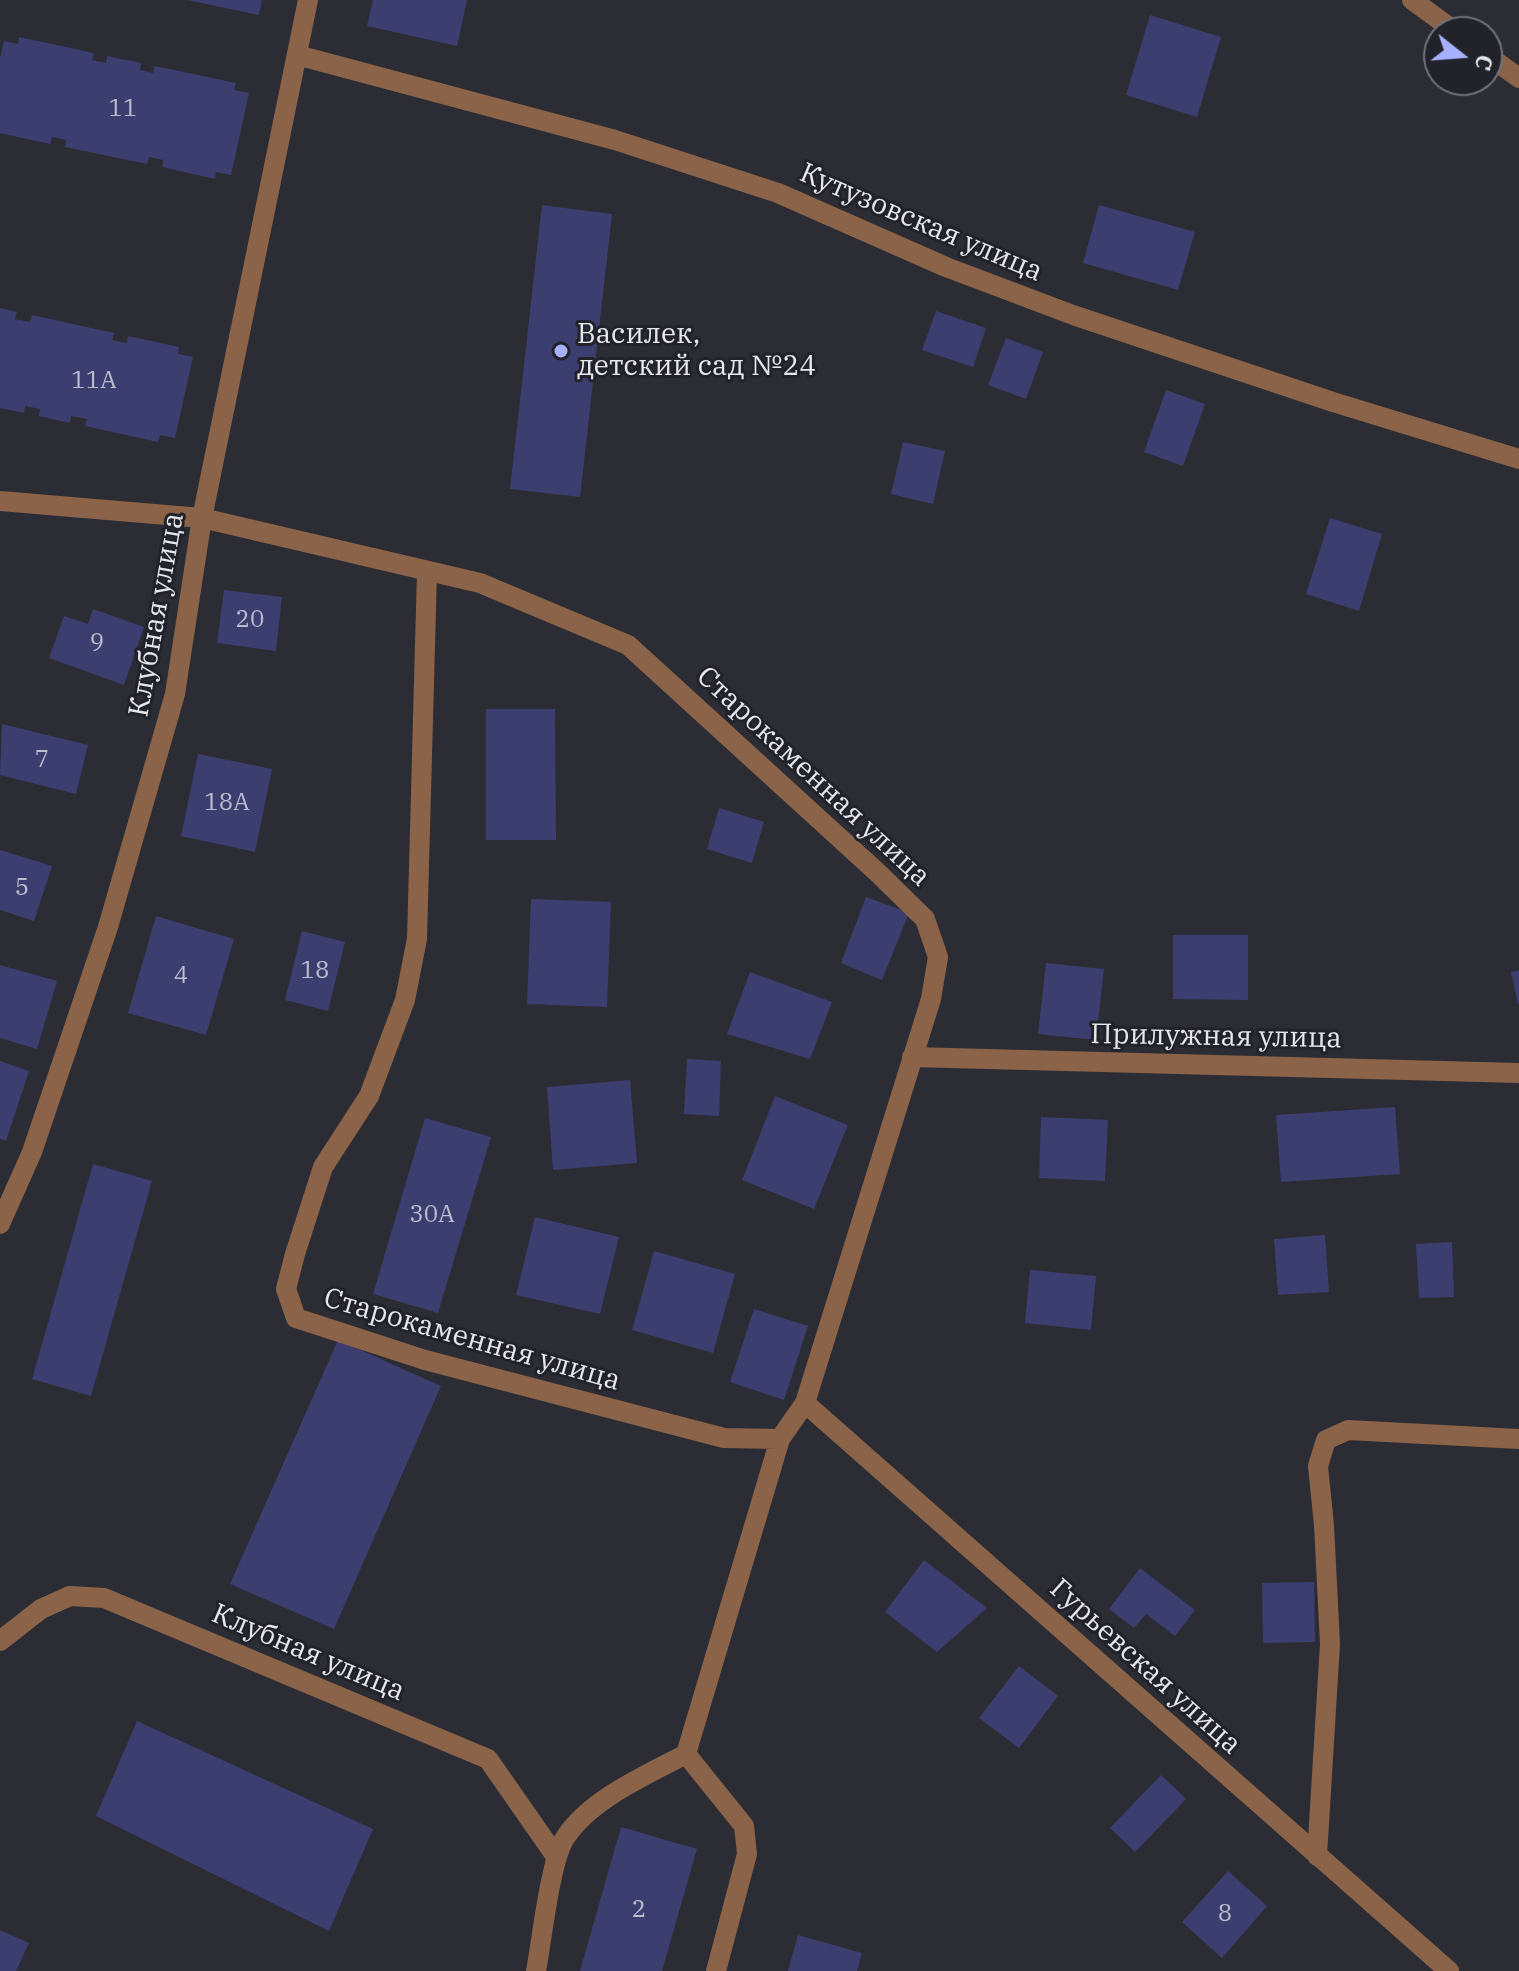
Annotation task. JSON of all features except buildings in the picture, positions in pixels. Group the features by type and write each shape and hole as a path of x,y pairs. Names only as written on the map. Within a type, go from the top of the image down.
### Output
{"street":[{"name":"Клубная улица","path":"0,1224 38,1137 108,927 175,694 202,518 308,0"},
{"path":"1412,0 1434,16"},
{"name":"Кутузовская улица","path":"297,55 615,140 763,188 946,267 1073,315 1333,402 1519,459"},
{"name":"Старокаменная улица","path":"0,501 202,518 480,583 628,645 925,919 938,957 931,999 805,1403 780,1439 686,1754"},
{"name":"Старокаменная улица","path":"427,572 417,939 405,1000 369,1096 323,1167 300,1239 286,1289 296,1318 425,1360 724,1438 780,1439"},
{"name":"Прилужная улица","path":"912,1057 1519,1073"},
{"name":"Гурьевская улица","path":"805,1403 1449,1971"},
{"path":"1317,1856 1330,1644 1318,1466 1326,1440 1348,1430 1519,1439"},
{"name":"Клубная улица","path":"0,1641 41,1609 70,1596 104,1598 488,1759 557,1858"},
{"path":"536,1971 557,1858 565,1838 601,1800 686,1754 744,1826 747,1854 716,1971"}],"place":[{"name":"Василек, детский сад №24","path":"561,351"}]}
